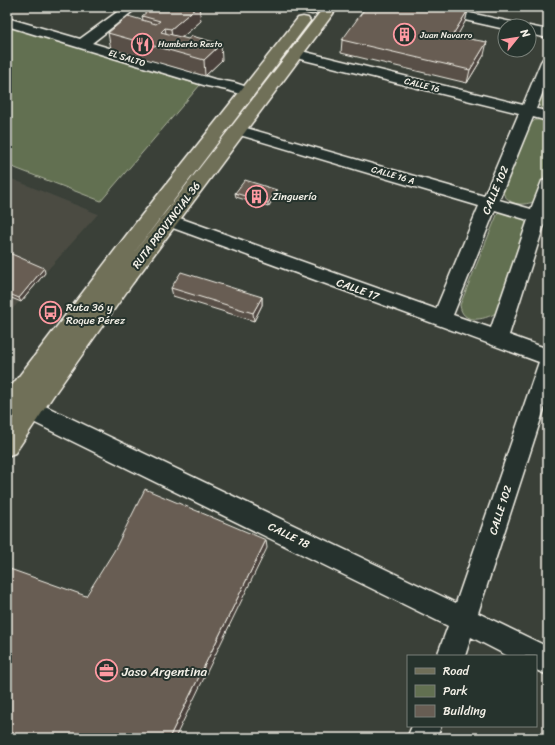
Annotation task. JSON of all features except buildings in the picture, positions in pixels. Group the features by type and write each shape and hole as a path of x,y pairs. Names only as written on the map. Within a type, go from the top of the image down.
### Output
{"main road":[{"name":"RUTA PROVINCIAL 36","path":"14,405 168,220 297,54 331,7"},
{"name":"RUTA PROVINCIAL 36","path":"7,446 14,405 144,225 248,92 309,8"}],"street":[{"path":"82,44 132,7"},
{"path":"425,7 497,23"},
{"name":"EL SALTO","path":"7,22 212,83 230,86 248,92"},
{"path":"537,32 548,34"},
{"name":"CALLE 16","path":"297,54 548,116"},
{"name":"CALLE 102","path":"441,318 548,62"},
{"name":"CALLE 16 A","path":"238,130 543,218"},
{"path":"497,339 543,218 548,185"},
{"name":"CALLE 17","path":"168,220 548,357"},
{"name":"CALLE 102","path":"451,655 548,365"},
{"name":"CALLE 18","path":"14,405 536,655"},
{"name":"CALLE 18","path":"537,656 548,661"},
{"path":"422,738 427,727"}],"shaded area":[{"path":"7,177 98,214 7,315"}],"green space":[{"path":"7,26 200,85 101,201 7,165"},
{"path":"548,75 548,112 540,107 538,103"},
{"path":"548,119 548,166 536,201 526,204 513,203 503,193 530,124 535,120"},
{"path":"507,210 523,218 527,228 496,313 486,318 469,318 465,316 460,305 497,215 500,211"}],"place":[{"name":"Juan Navarro","path":"405,35"},
{"name":"Humberto Resto","path":"142,44"},
{"name":"Zinguería","path":"256,196"},
{"name":"Ruta 36 y Roque Pérez","path":"50,313"},
{"name":"Jaso Argentina","path":"107,671"}]}
